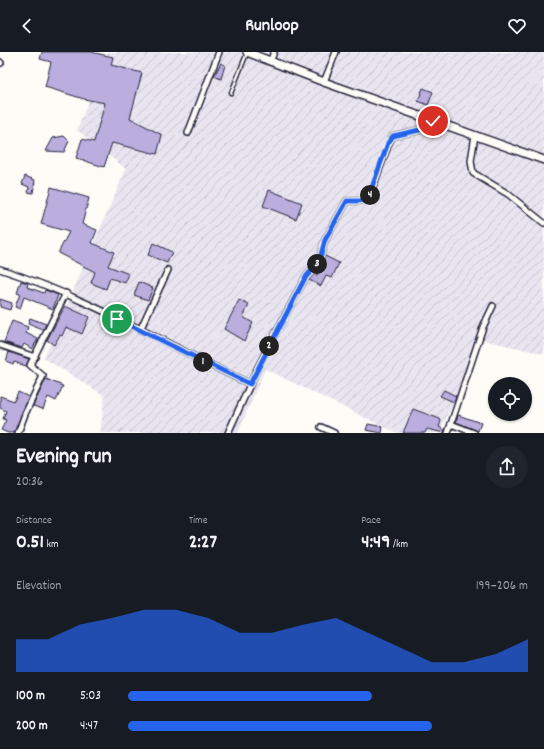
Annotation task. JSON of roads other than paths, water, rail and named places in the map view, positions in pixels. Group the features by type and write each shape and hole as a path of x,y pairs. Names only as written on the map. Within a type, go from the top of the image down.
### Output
{"street":[{"path":"188,133 219,52"},
{"path":"247,52 324,82 544,160"},
{"path":"270,62 274,52"},
{"path":"324,82 336,52"},
{"path":"228,433 250,384 305,278 319,262 325,240 347,201 360,201 368,198 388,143 393,136 424,129 433,121"},
{"path":"475,135 471,161 473,173 508,194 544,223"},
{"path":"0,269 30,278 66,293 250,384"},
{"path":"140,330 168,270"},
{"path":"18,433 25,414 44,376 30,365 66,293"},
{"path":"448,433 483,327 493,306"},
{"path":"0,345 35,357"},
{"path":"451,424 474,433"},
{"path":"321,427 334,433"}],"lane":[{"path":"231,93 247,52"}]}
